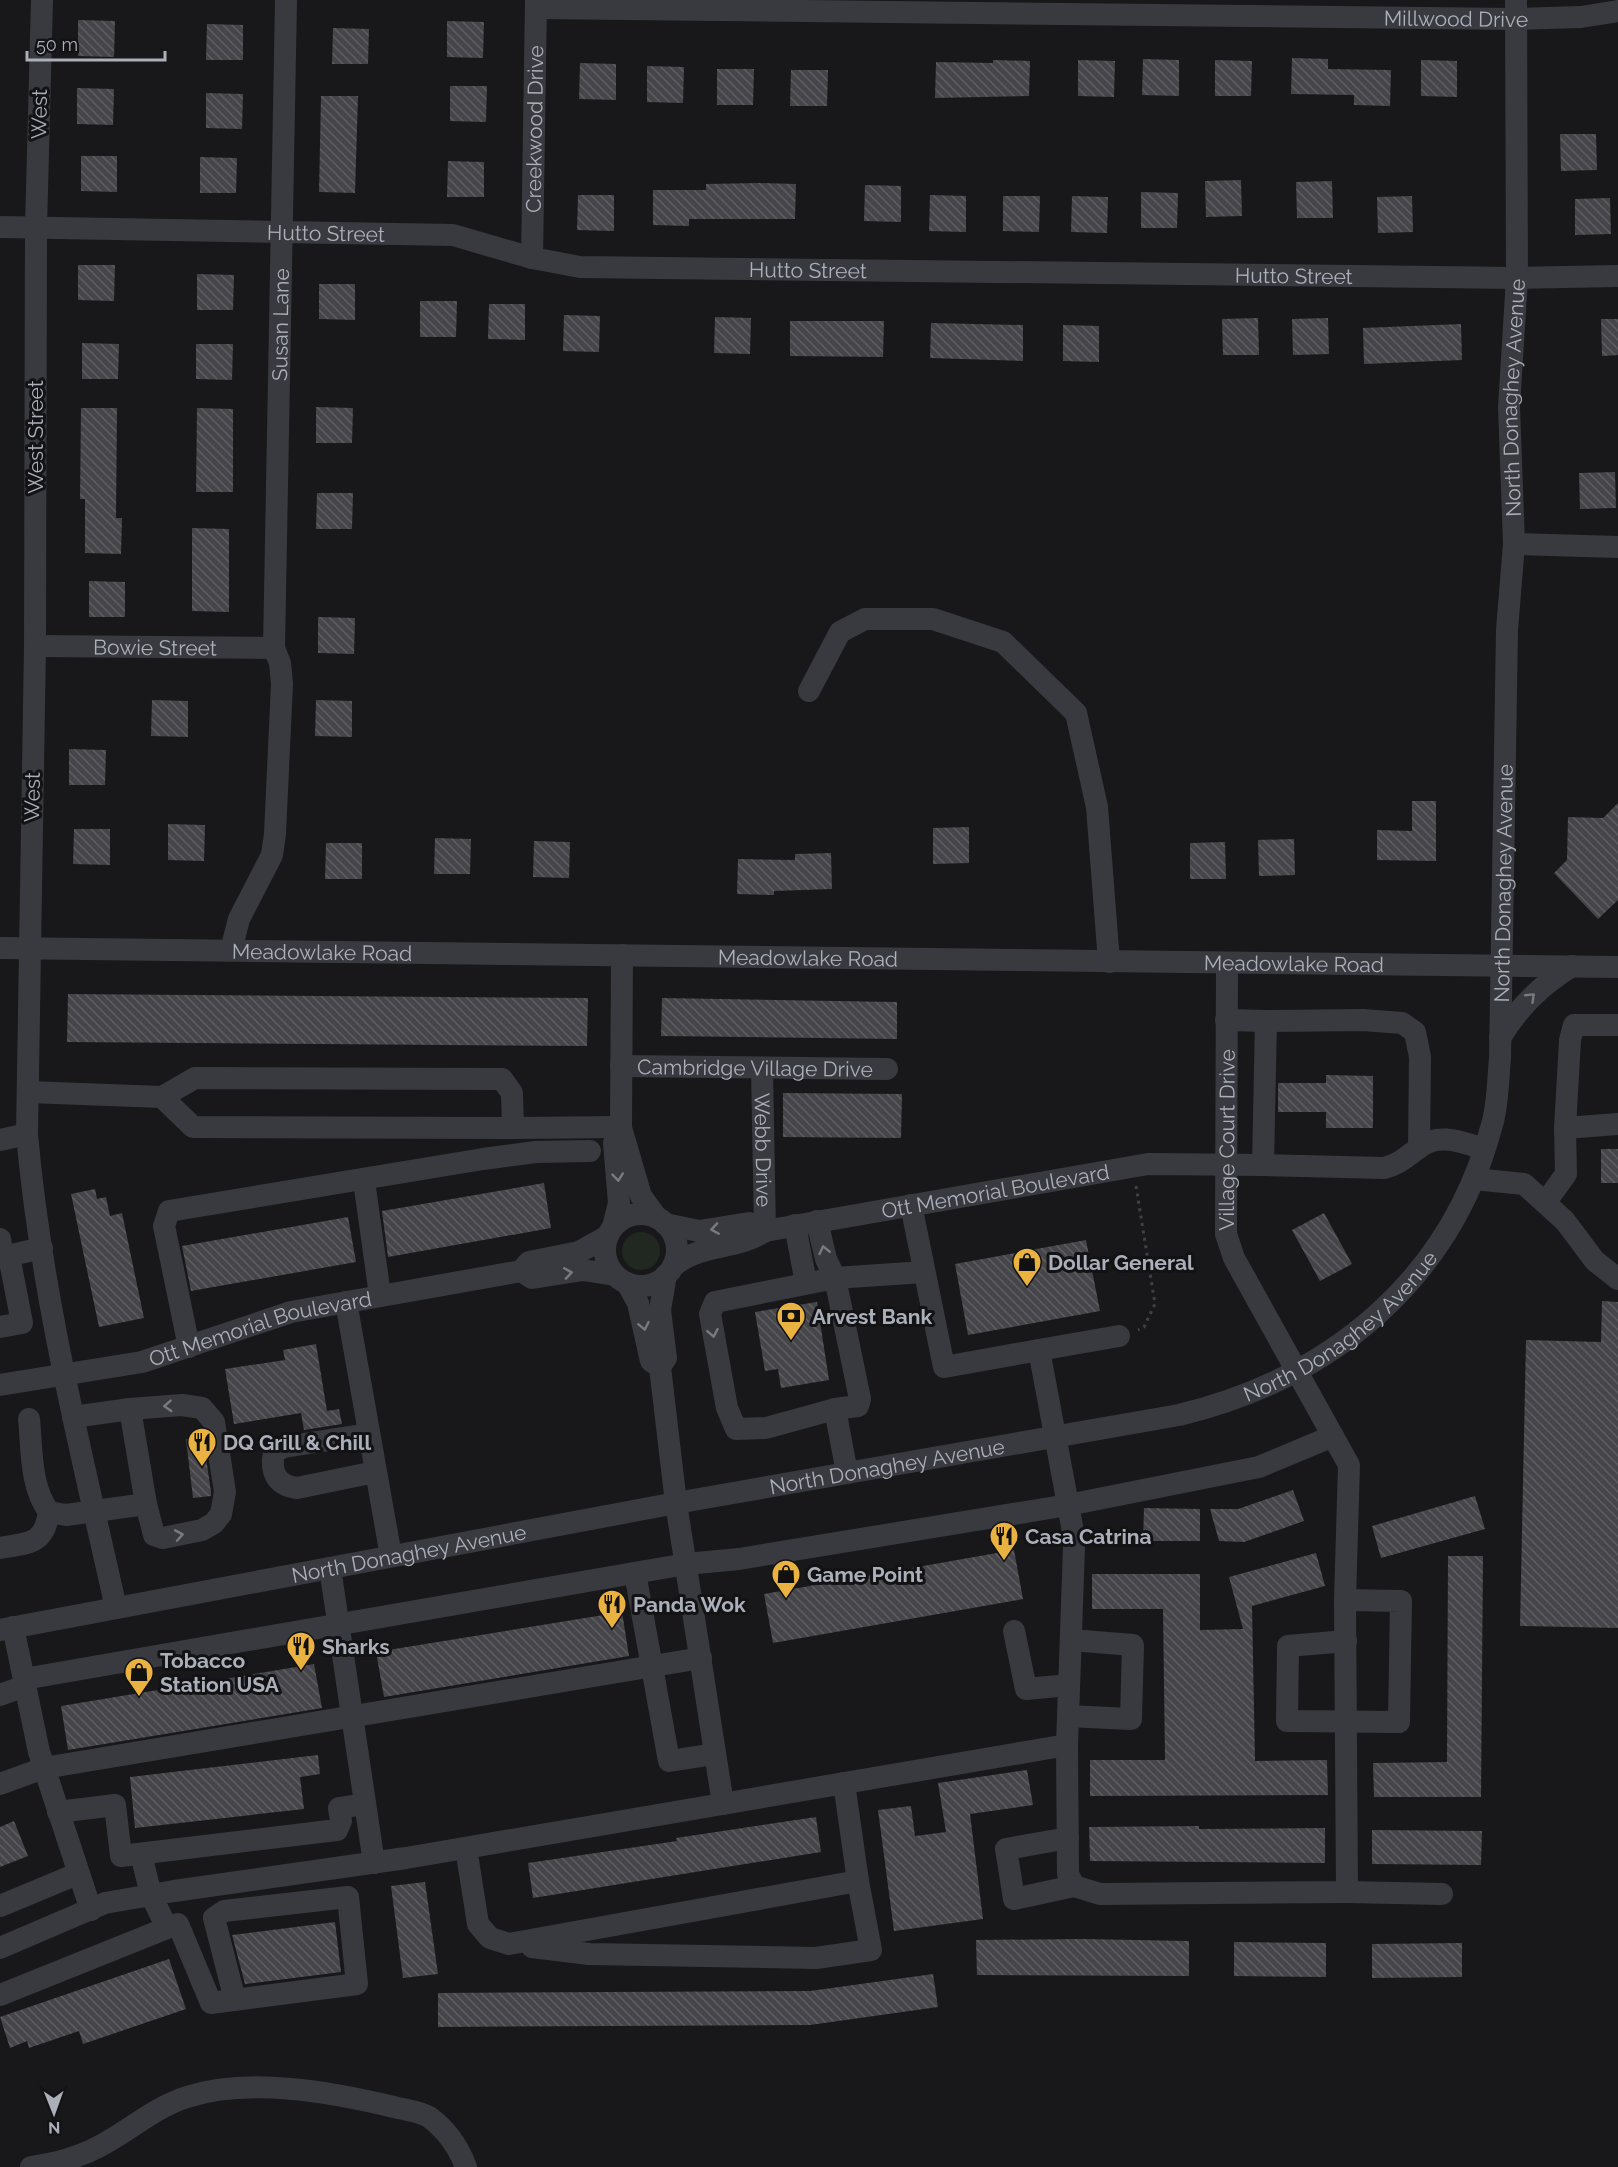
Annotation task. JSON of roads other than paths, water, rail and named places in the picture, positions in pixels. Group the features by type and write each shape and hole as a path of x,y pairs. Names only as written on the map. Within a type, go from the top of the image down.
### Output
{"street":[{"name":"West","path":"36,228 42,0"},
{"name":"Susan Lane","path":"231,950 239,919 272,855 275,834 282,684 280,663 274,648 286,0"},
{"name":"Millwood Drive","path":"536,4 1515,10 1581,17 1618,11"},
{"name":"Creekwood Drive","path":"532,258 536,4"},
{"name":"North Donaghey Avenue","path":"6,1629 676,1503 1055,1437 1223,1404 1297,1372 1337,1348 1385,1308 1420,1270 1452,1225 1474,1179 1493,1120 1500,1038 1507,630 1514,544 1509,407 1517,278 1515,10"},
{"name":"Hutto Street","path":"0,227 453,235 532,258 580,267 1517,278 1618,276"},
{"name":"West Street","path":"35,646 36,228"},
{"path":"1514,544 1618,547"},
{"path":"809,692 840,632 865,620 933,619 1003,642 1076,712 1097,807 1109,962"},
{"name":"West","path":"35,646 27,1134 32,1186 64,1374 116,1608"},
{"name":"Bowie Street","path":"35,646 274,648"},
{"name":"Meadowlake Road","path":"0,948 1618,967"},
{"path":"622,955 621,1127 641,1196 675,1242 676,1253 660,1310 666,1358 660,1367 676,1503 723,1804"},
{"name":"Village Court Drive","path":"1227,963 1226,1233 1234,1258 1349,1465 1345,1600 1347,1892"},
{"path":"1500,1038 1514,1015 1532,996 1572,966"},
{"path":"1226,1020 1364,1020 1402,1023 1415,1032 1420,1057 1419,1148"},
{"path":"1263,1165 1266,1021"},
{"path":"1545,1203 1566,1174 1565,1128 1570,1040 1574,1025 1618,1025"},
{"name":"Cambridge Village Drive","path":"621,1066 887,1069"},
{"name":"Webb Drive","path":"762,1069 765,1231"},
{"path":"28,1092 162,1096 195,1078 502,1079 513,1093 513,1128"},
{"path":"162,1096 193,1127 621,1127"},
{"path":"1565,1128 1618,1125"},
{"path":"621,1127 614,1143 619,1191 605,1257 638,1303 651,1360 660,1367"},
{"path":"0,1140 27,1134"},
{"name":"Ott Memorial Boulevard","path":"670,1270 693,1253 750,1241 765,1231 1132,1167 1226,1163 1384,1168 1405,1160 1419,1148 1440,1139 1484,1149"},
{"path":"189,1347 164,1226 169,1211 300,1188 364,1181 483,1159 536,1152 590,1151"},
{"path":"1474,1179 1524,1184 1565,1221 1595,1261 1618,1279"},
{"path":"364,1181 380,1295"},
{"path":"910,1205 944,1367 1119,1335"},
{"path":"610,1232 633,1215 661,1221"},
{"name":"Ott Memorial Boulevard","path":"661,1221 699,1231 749,1223 765,1231"},
{"path":"806,1223 835,1278 860,1399 858,1406 835,1409 766,1428 736,1429 727,1408 710,1314 715,1302 835,1278 924,1272"},
{"path":"806,1223 806,1283"},
{"name":"Ott Memorial Boulevard","path":"0,1385 142,1362 291,1312 521,1271 529,1262 579,1252 610,1232"},
{"path":"0,1327 22,1323 2,1245 42,1248"},
{"name":"Ott Memorial Boulevard","path":"521,1271 532,1278 583,1270 621,1279"},
{"path":"621,1279 645,1286 658,1281 670,1270"},
{"path":"346,1302 391,1556"},
{"path":"1039,1350 1074,1547 1067,1745 1068,1874 1074,1886"},
{"path":"73,1417 130,1408 182,1405 202,1408 214,1422 225,1492 221,1514 214,1523 202,1530 163,1538 154,1534 146,1504 130,1408"},
{"path":"835,1409 848,1473"},
{"path":"29,1419 39,1500 49,1512 66,1515 146,1504"},
{"path":"368,1434 284,1447 274,1452 272,1463 275,1477 285,1486 297,1488 375,1472"},
{"path":"0,1695 24,1682 338,1622 686,1564 739,1559 1068,1505 1259,1467 1333,1436"},
{"path":"0,1548 37,1540 46,1529 49,1512"},
{"path":"330,1568 374,1863"},
{"path":"635,1573 669,1761 715,1754"},
{"path":"1345,1600 1401,1601 1399,1722 1287,1720 1288,1646 1346,1641"},
{"path":"6,1629 24,1682 44,1768 77,1874 91,1910"},
{"path":"1014,1631 1026,1689 1069,1685"},
{"path":"1068,1716 1131,1719 1133,1645 1071,1640"},
{"path":"0,1784 44,1768 700,1658"},
{"path":"0,1948 105,1904 151,1895 466,1848 1067,1745"},
{"path":"466,1848 478,1924 489,1938 510,1944 589,1954 804,1958 871,1950 858,1881 844,1783"},
{"path":"58,1812 115,1805 122,1856 337,1830 340,1821 339,1808 365,1804"},
{"path":"1068,1838 1006,1849 1014,1899 1074,1886 1100,1894 1347,1892 1442,1894"},
{"path":"141,1854 151,1895 166,1928"},
{"path":"320,1870 325,1900"},
{"path":"0,1906 77,1874"},
{"path":"510,1944 858,1881"},
{"path":"218,1885 224,1911"},
{"path":"0,1995 177,1924 211,2003 235,2000 357,1984 348,1897 224,1911 214,1918 235,2000"},
{"path":"31,2167 70,2160 102,2145 129,2126 186,2097 236,2089 313,2091 426,2115 444,2129 457,2146 466,2167"}],"place":[{"name":"Dollar General","path":"1027,1288"},
{"name":"Arvest Bank","path":"791,1342"},
{"name":"DQ Grill & Chill","path":"202,1468"},
{"name":"Casa Catrina","path":"1004,1562"},
{"name":"Game Point","path":"786,1600"},
{"name":"Panda Wok","path":"612,1630"},
{"name":"Sharks","path":"301,1672"},
{"name":"Tobacco Station USA","path":"139,1698"}]}
